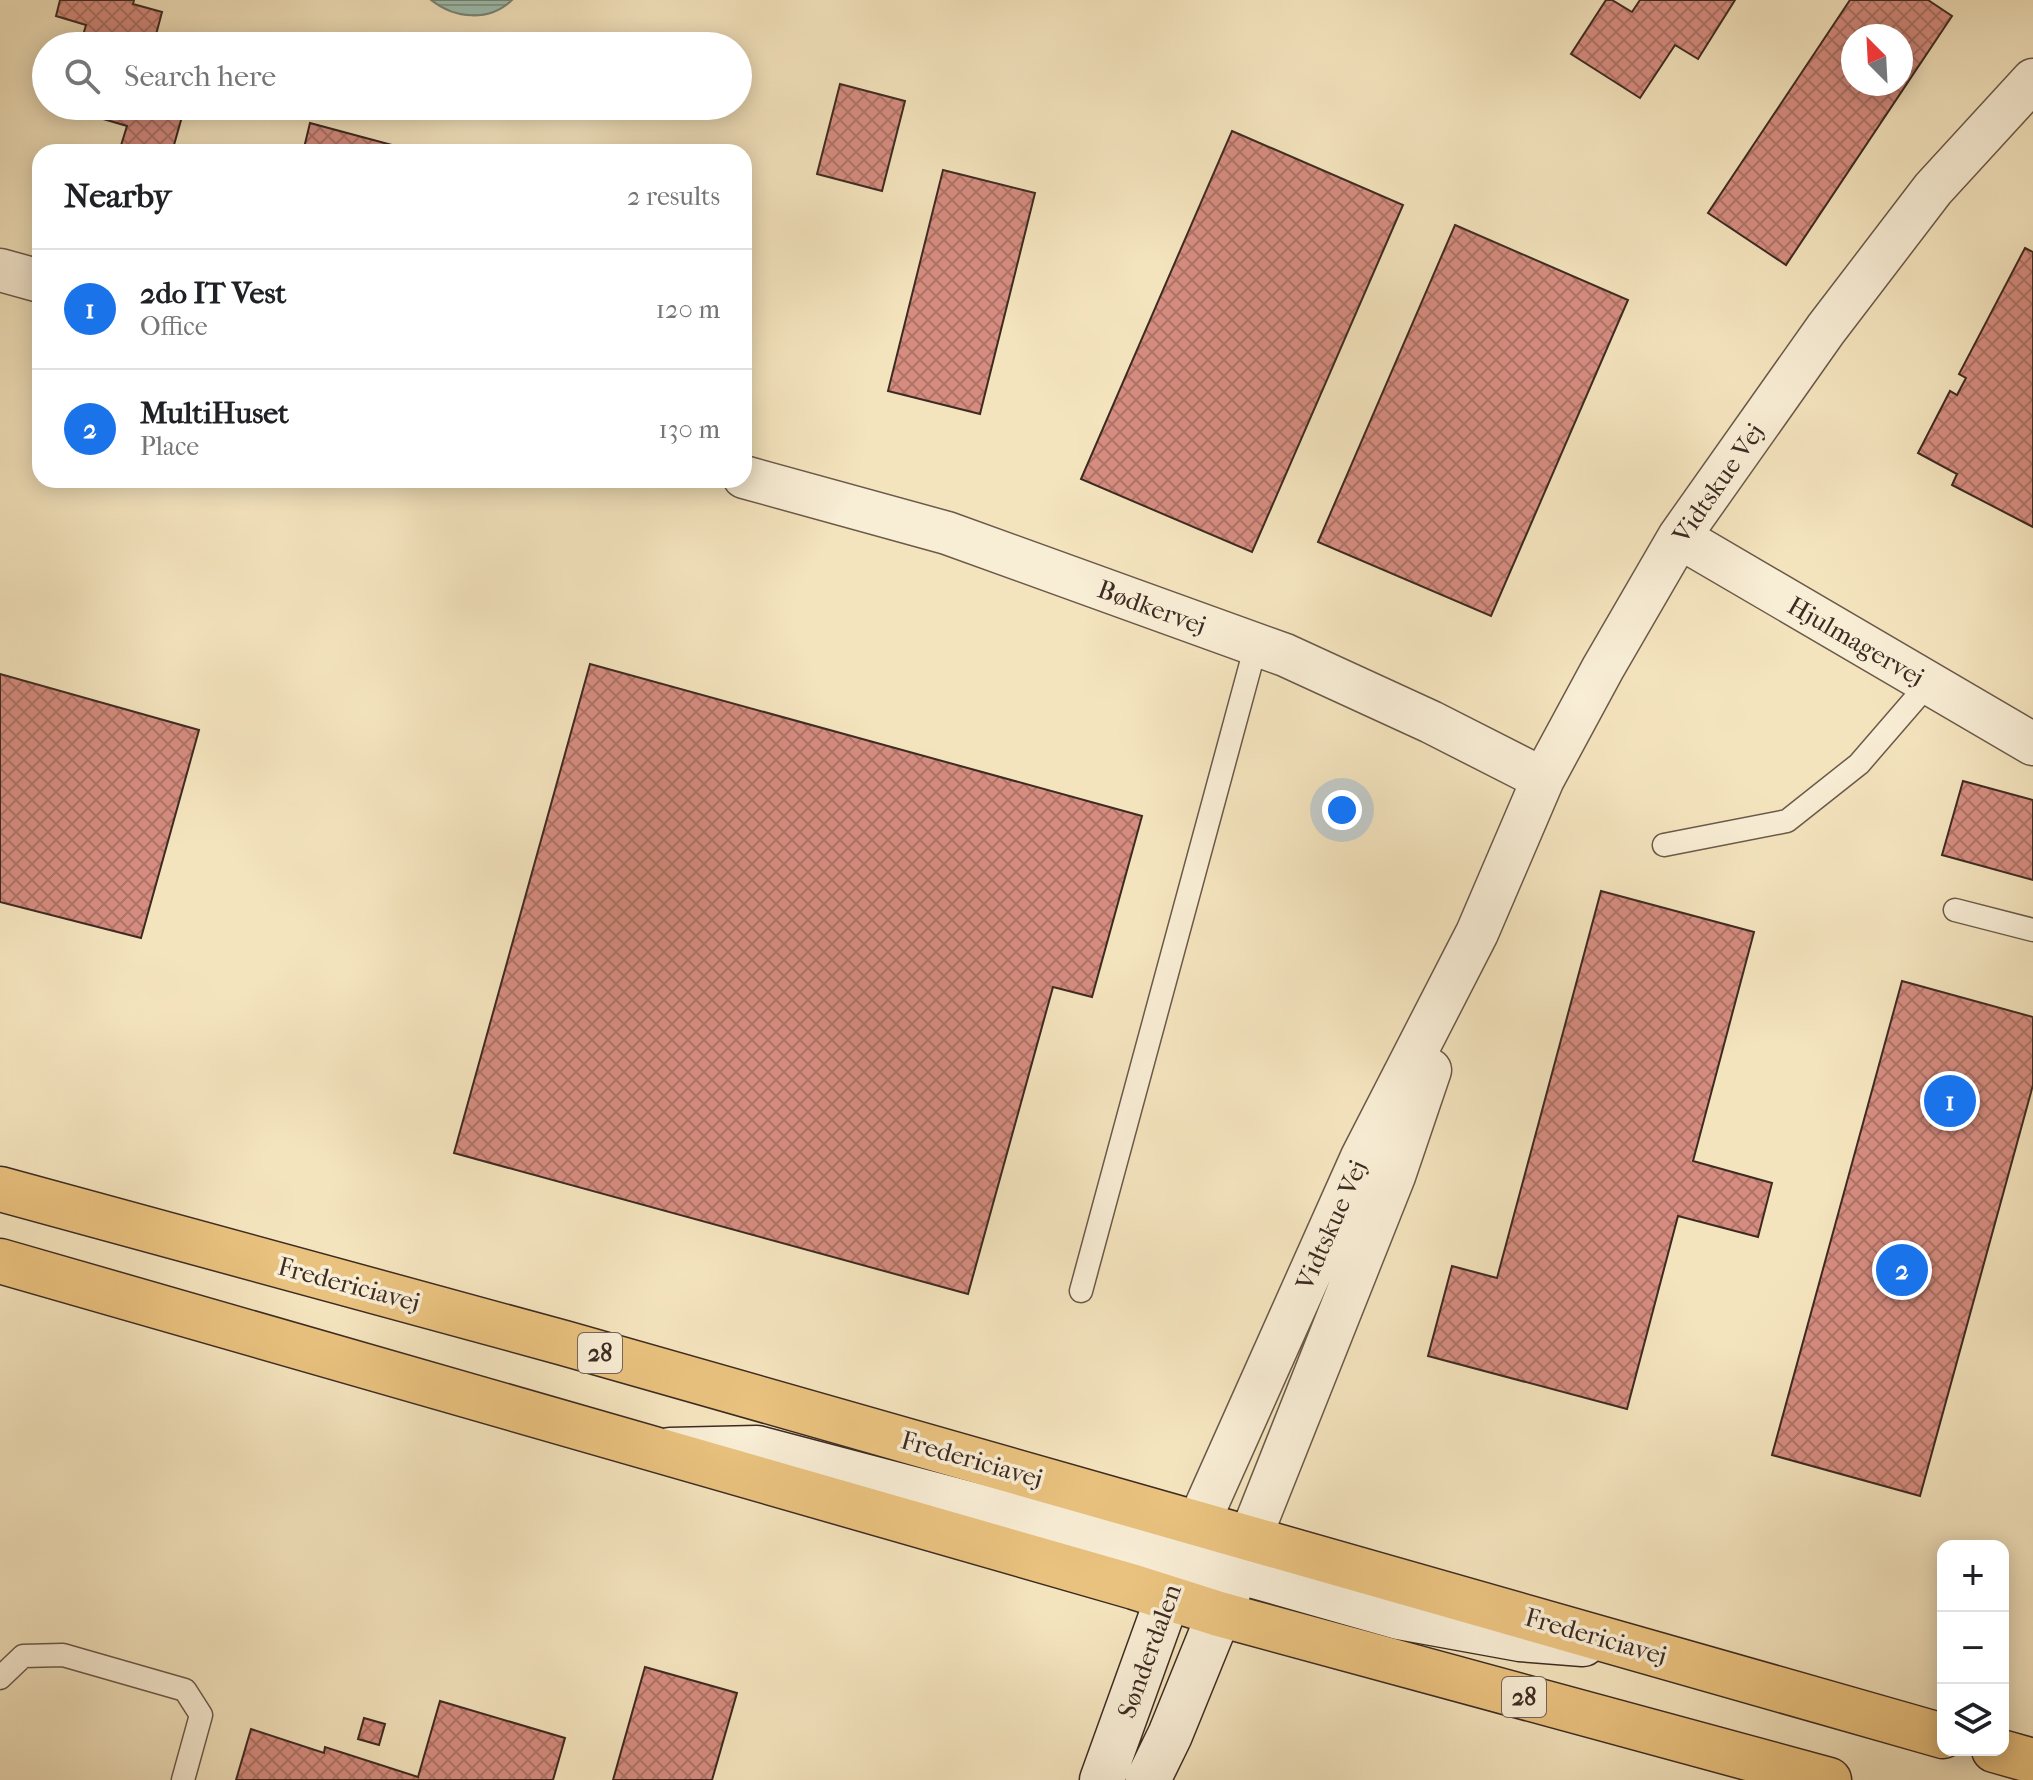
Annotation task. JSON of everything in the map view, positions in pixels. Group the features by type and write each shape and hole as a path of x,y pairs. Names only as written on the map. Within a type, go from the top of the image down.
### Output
{"main road":[{"name":"Fredericiavej","path":"0,1189 564,1343 1182,1560 1219,1614 1829,1780"},
{"name":"Fredericiavej","path":"0,1261 653,1450 1182,1560 1244,1555 1639,1649 1937,1734"},
{"path":"2009,1754 2033,1761"}],"street":[{"name":"Vidtskue Vej","path":"1182,1560 1362,1157 1477,933 1543,779 1603,668 1679,537 1816,342 1924,200 2033,80"},
{"path":"0,270 32,279"},
{"name":"Bødkervej","path":"752,479 947,533 1285,655 1431,722 1543,779"},
{"name":"Hjulmagervej","path":"1679,537 2033,744"},
{"name":"Vidtskue Vej","path":"1244,1555 1394,1176 1477,933"},
{"path":"1182,1560 1244,1555"},
{"name":"Sønderdalen","path":"1148,1780 1170,1735 1244,1555"},
{"name":"Sønderdalen","path":"1102,1780 1182,1560"}],"lane":[{"path":"1081,1291 1256,645"},
{"path":"1664,845 1787,821 1859,764 1929,683"},
{"path":"1955,910 2033,930"},
{"path":"0,1678 23,1656 63,1655 185,1690 201,1715 183,1780"}],"shaded area":[{"path":"431,0 512,0 493,12 472,15 451,11"}],"building":[{"path":"60,0 134,0 133,4 162,12 157,32 84,32 86,25 56,16"},
{"path":"1606,0 1612,0 1632,12 1640,0 1735,0 1698,59 1675,45 1640,98 1571,54"},
{"path":"1850,0 1928,0 1952,16 1913,74 1913,24 1841,24 1841,96 1899,96 1786,265 1708,213"},
{"path":"840,84 905,101 882,191 817,174"},
{"path":"107,120 181,120 174,144 121,144 127,126"},
{"path":"310,123 388,144 305,144"},
{"path":"1232,131 1403,205 1252,552 1081,479"},
{"path":"943,170 1035,193 980,414 888,391"},
{"path":"1455,225 1628,300 1491,616 1318,542"},
{"path":"2025,248 2033,252 2033,527 1952,485 1957,474 1918,453 1950,391 1957,395 1966,378 1959,374"},
{"path":"590,664 1142,816 1092,997 1053,987 968,1294 454,1153"},
{"path":"0,674 199,730 141,938 0,902"},
{"path":"1963,781 2033,800 2033,880 1942,855"},
{"path":"1601,891 1754,932 1693,1161 1772,1183 1758,1237 1678,1216 1627,1409 1428,1356 1452,1266 1497,1278"},
{"path":"1902,981 2033,1017 2033,1085 1920,1496 1772,1455"},
{"path":"645,1667 737,1693 712,1780 613,1780"},
{"path":"440,1701 565,1738 553,1780 236,1780 251,1729 324,1753 325,1747 418,1777"},
{"path":"364,1718 385,1724 379,1745 358,1739"}],"place":[{"name":"2do IT Vest","path":"1950,1101"},
{"name":"MultiHuset","path":"1902,1270"}]}
